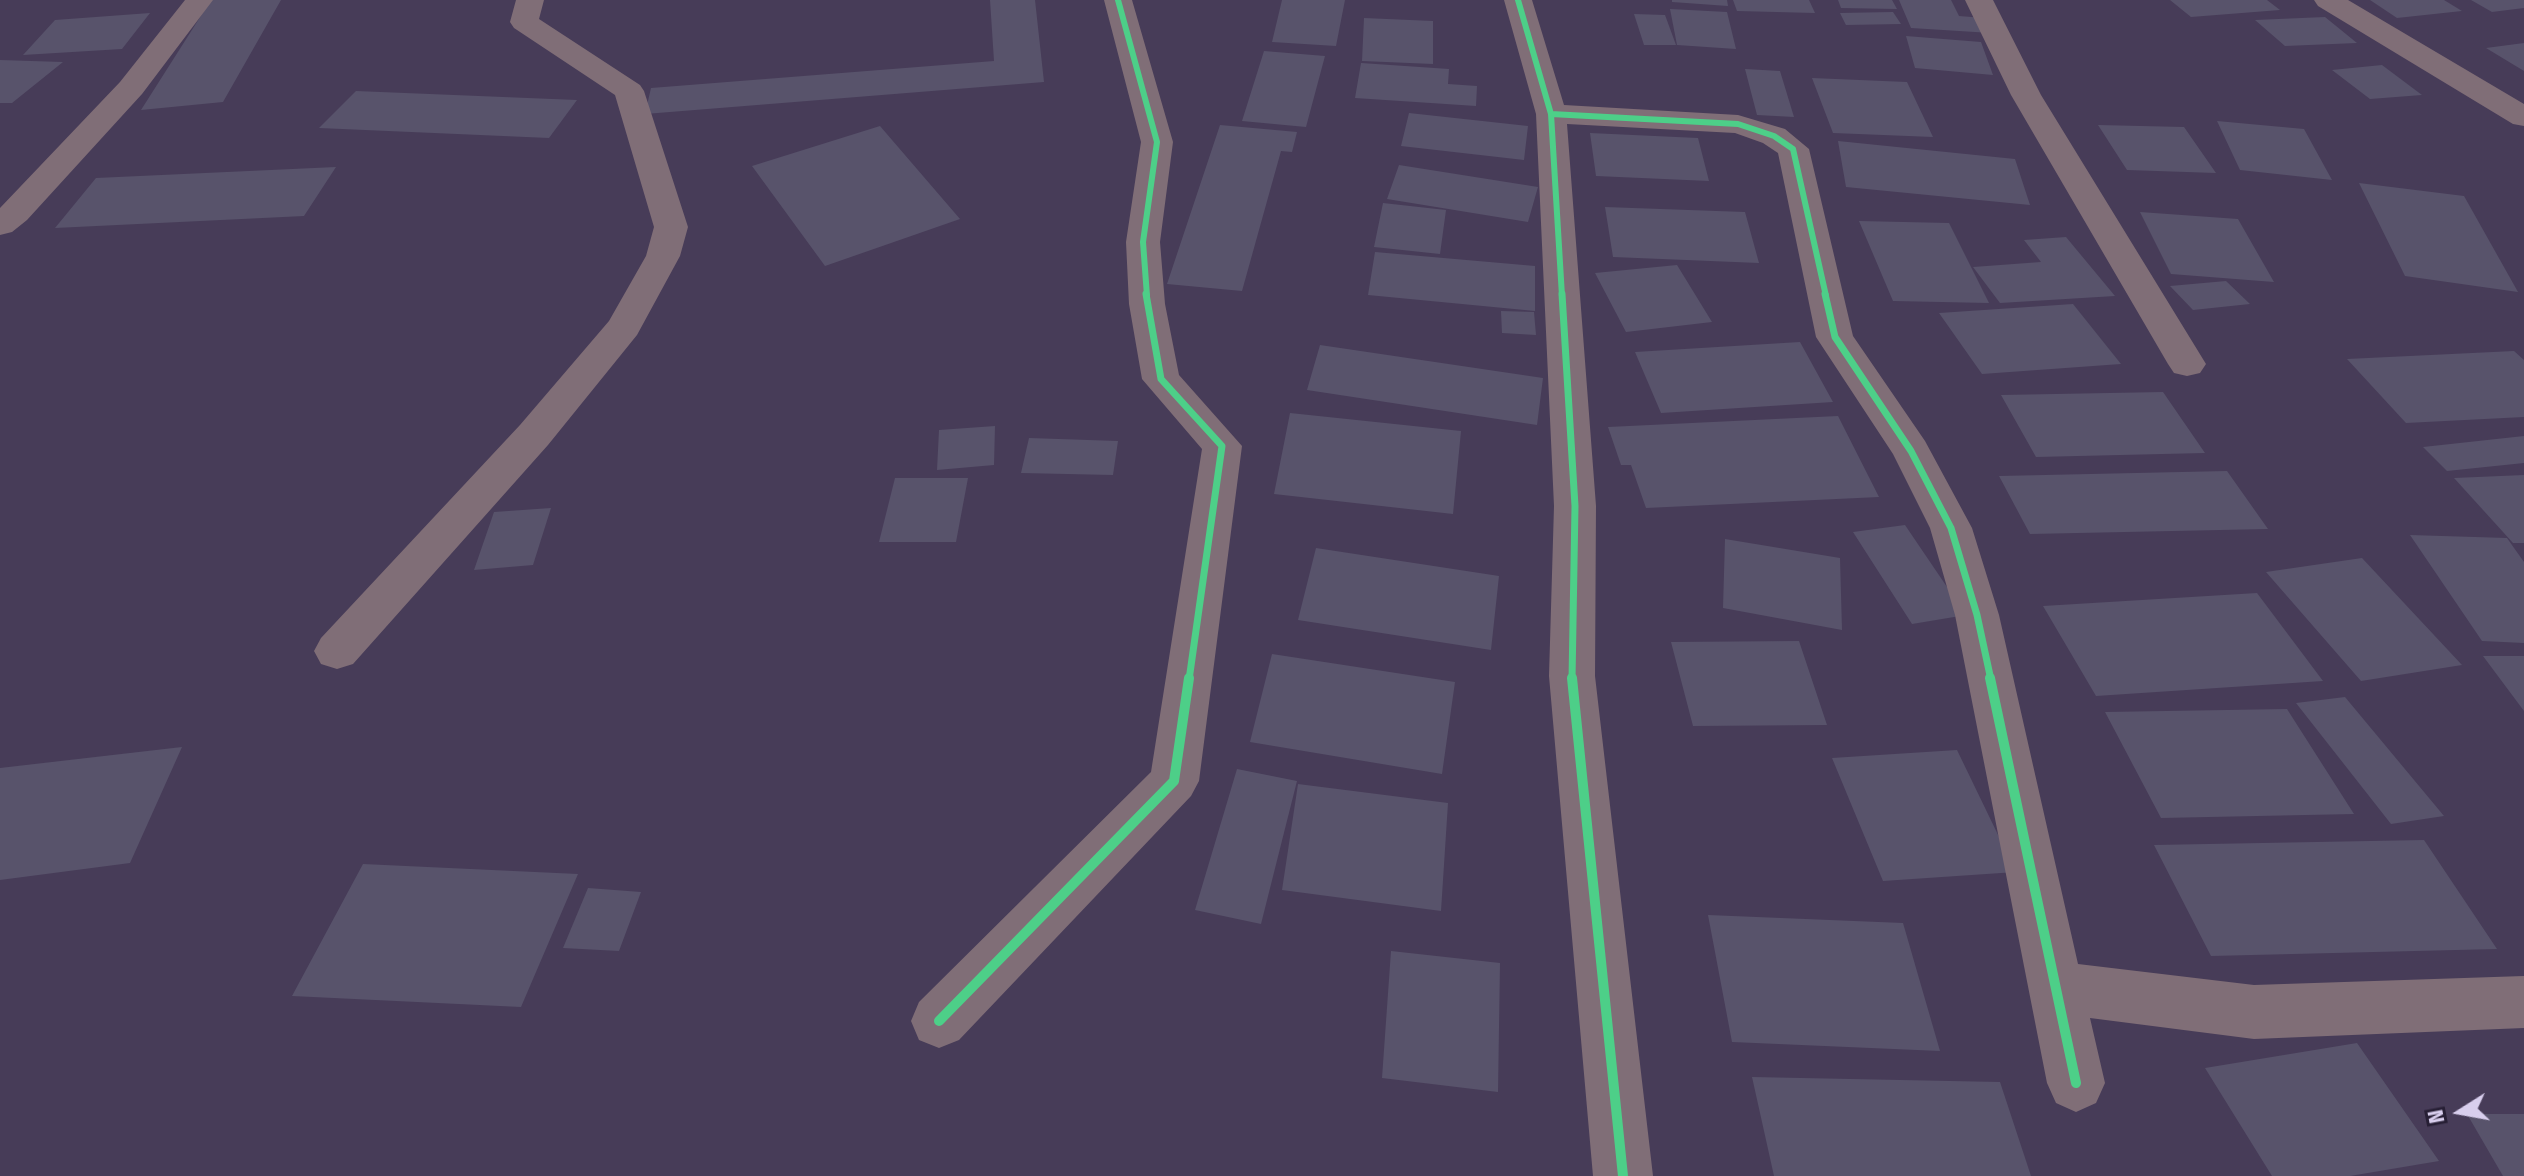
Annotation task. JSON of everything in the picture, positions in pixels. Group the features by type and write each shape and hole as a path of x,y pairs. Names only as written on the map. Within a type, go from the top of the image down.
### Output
{"street":[{"path":"0,225 15,213 131,88 199,0"},
{"path":"337,651 534,435 624,327 663,256 671,227 629,91 524,22 530,0"},
{"path":"939,1021 1174,781 1222,446 1161,379 1147,304 1143,242 1157,142 1118,0"},
{"path":"1518,0 1551,114 1575,506 1572,676 1623,1176"},
{"path":"1979,0 2026,95 2187,364"},
{"path":"2328,0 2524,117"},
{"path":"1551,114 1738,124 1774,136 1793,149 1835,337 1911,451 1951,528 1977,615 2076,1083"},
{"path":"2057,988 2254,1012 2524,1002"}],"building":[{"path":"211,0 281,0 223,102 141,110"},
{"path":"990,0 1035,0 1044,82 645,114 651,88 994,61"},
{"path":"1282,0 1345,0 1336,46 1272,42"},
{"path":"1727,0 1728,6 1672,2"},
{"path":"1733,0 1809,0 1815,13 1737,11"},
{"path":"1838,0 1892,0 1897,9 1841,8"},
{"path":"1899,0 1951,0 1959,16 1984,18 1991,33 1911,28"},
{"path":"2170,0 2267,0 2280,10 2191,17"},
{"path":"2370,0 2444,0 2462,11 2397,18"},
{"path":"2471,0 2524,0 2524,8 2492,12"},
{"path":"1670,9 1727,12 1736,49 1677,45"},
{"path":"1893,12 1901,24 1846,25 1840,13"},
{"path":"150,13 122,49 23,55 55,20"},
{"path":"1634,14 1665,15 1676,45 1644,45"},
{"path":"2325,17 2357,43 2285,46 2255,20"},
{"path":"1364,18 1433,21 1433,64 1362,61"},
{"path":"1906,36 1981,42 1993,75 1915,68"},
{"path":"2524,43 2524,71 2486,48"},
{"path":"1264,51 1325,56 1306,127 1242,121"},
{"path":"0,60 63,62 12,103 0,103"},
{"path":"1361,63 1449,69 1448,84 1477,86 1476,106 1355,98"},
{"path":"2382,65 2422,95 2370,99 2332,70"},
{"path":"1745,69 1780,71 1794,117 1757,115"},
{"path":"1812,78 1907,82 1933,137 1833,133"},
{"path":"356,91 577,100 549,138 319,128"},
{"path":"1409,113 1528,126 1524,160 1401,146"},
{"path":"2217,121 2304,129 2332,180 2240,170"},
{"path":"1220,125 1297,132 1292,152 1281,151 1242,291 1167,284"},
{"path":"2098,125 2184,127 2216,173 2127,170"},
{"path":"880,126 960,219 825,266 752,166"},
{"path":"1590,133 1698,138 1709,181 1596,176"},
{"path":"1838,141 2015,159 2030,205 1846,187"},
{"path":"1399,165 1538,187 1528,222 1387,199"},
{"path":"336,167 304,216 55,228 96,178"},
{"path":"2359,183 2464,196 2518,292 2405,276"},
{"path":"1383,203 1446,210 1440,254 1374,247"},
{"path":"1605,207 1745,212 1759,263 1613,257"},
{"path":"2140,212 2238,219 2274,282 2171,274"},
{"path":"1859,221 1949,223 1989,303 1893,301"},
{"path":"2066,237 2115,296 2000,303 1973,267 2041,262 2024,240"},
{"path":"1375,252 1535,266 1535,311 1368,295"},
{"path":"1677,265 1712,322 1626,332 1595,273"},
{"path":"2226,281 2250,304 2193,310 2170,286"},
{"path":"2073,304 2121,364 1982,374 1939,313"},
{"path":"1501,311 1534,312 1536,335 1502,333"},
{"path":"1800,342 1833,402 1661,413 1635,352"},
{"path":"1320,345 1543,378 1537,425 1307,390"},
{"path":"2514,351 2524,360 2524,417 2406,423 2347,359"},
{"path":"2163,392 2205,453 2036,457 2001,395"},
{"path":"1290,413 1461,431 1453,514 1274,494"},
{"path":"1838,416 1879,497 1646,508 1631,465 1621,465 1608,427"},
{"path":"995,426 994,465 937,470 939,430"},
{"path":"2524,436 2524,463 2447,471 2423,447"},
{"path":"1029,438 1118,441 1113,475 1021,473"},
{"path":"2227,471 2268,529 2030,534 1999,476"},
{"path":"2524,475 2524,543 2513,543 2454,478"},
{"path":"895,478 968,478 956,542 879,542"},
{"path":"551,508 533,565 474,570 494,512"},
{"path":"1905,525 1966,615 1912,624 1853,532"},
{"path":"2410,535 2507,538 2524,562 2524,643 2482,641"},
{"path":"1725,539 1840,558 1842,630 1723,608"},
{"path":"1316,548 1499,576 1491,650 1298,620"},
{"path":"2362,558 2462,665 2361,681 2266,572"},
{"path":"2257,593 2323,681 2096,696 2043,606"},
{"path":"1799,641 1827,725 1693,726 1671,642"},
{"path":"1272,654 1455,682 1442,774 1250,742"},
{"path":"2483,656 2524,656 2524,711"},
{"path":"2345,697 2444,816 2391,824 2296,703"},
{"path":"2287,709 2354,814 2161,818 2105,712"},
{"path":"182,747 130,863 0,880 0,768"},
{"path":"1957,750 2016,872 1883,881 1832,758"},
{"path":"1237,769 1297,781 1261,924 1195,910"},
{"path":"1298,784 1448,803 1441,911 1282,890"},
{"path":"2424,840 2497,949 2211,956 2154,845"},
{"path":"363,864 578,874 521,1007 292,996"},
{"path":"588,888 641,892 619,951 563,948"},
{"path":"1708,915 1903,923 1940,1051 1732,1042"},
{"path":"1391,951 1500,963 1498,1092 1382,1078"},
{"path":"2357,1043 2439,1161 2350,1176 2272,1176 2205,1068"},
{"path":"1752,1077 2000,1082 2031,1176 1774,1176"},
{"path":"2467,1114 2524,1114 2524,1176 2503,1176"}],"cycle path":[{"path":"939,1021 1174,781 1222,446 1161,379 1147,304 1143,242 1157,142 1118,0"},
{"path":"1518,0 1551,114 1575,506 1572,676 1623,1176"},
{"path":"1551,114 1738,124 1774,136 1793,149 1835,337 1911,451 1951,528 1977,615 2076,1083"}]}
